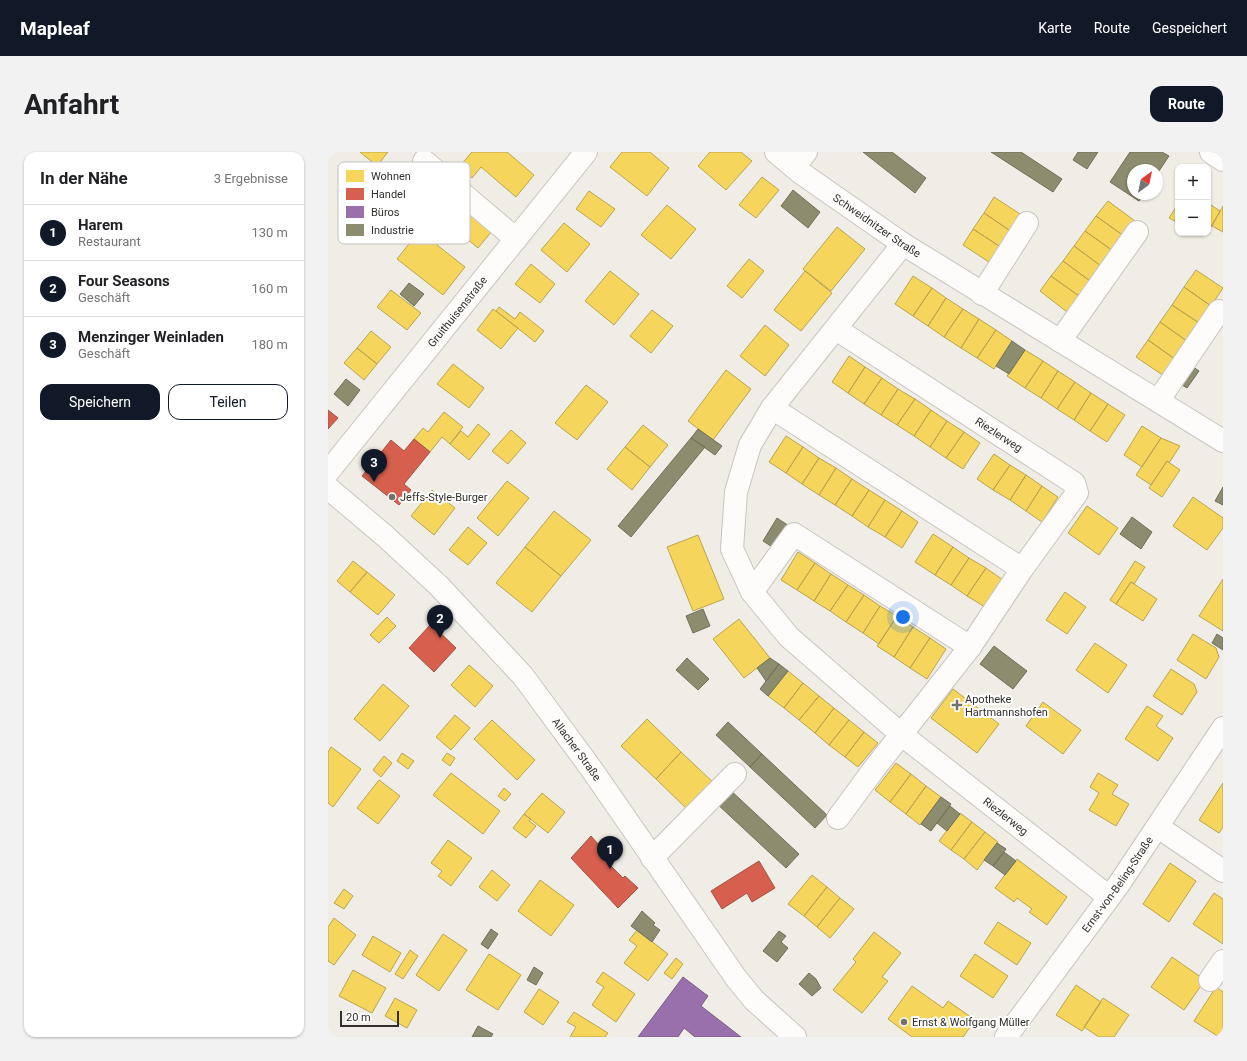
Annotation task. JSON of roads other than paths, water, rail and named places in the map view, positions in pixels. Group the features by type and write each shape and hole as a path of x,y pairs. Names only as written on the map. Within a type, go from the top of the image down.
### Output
{"street":[{"name":"Gruithuisenstraße","path":"328,472 586,152"},
{"name":"Schweidnitzer Straße","path":"776,152 800,160 903,244 1223,441"},
{"path":"1211,152 1223,160"},
{"path":"470,200 516,239"},
{"path":"982,294 1027,223"},
{"path":"1060,341 1137,232"},
{"name":"Riezlerweg","path":"903,244 772,408 750,445 736,492 732,549 752,592 789,637 902,735 1109,897"},
{"path":"1158,401 1218,311"},
{"name":"Riezlerweg","path":"836,329 1074,483 1077,493 1022,569 970,647 902,735"},
{"path":"772,408 1022,569"},
{"name":"Allacher Straße","path":"328,488 385,536 439,586 523,676 590,767 736,978 754,1000 795,1037"},
{"path":"752,592 794,534 970,647"},
{"name":"Ernst-von-Beling-Straße","path":"1006,1037 1109,897 1158,827 1223,728"},
{"path":"838,818 902,735"},
{"path":"652,858 735,774"},
{"path":"1158,827 1223,871"},
{"path":"1210,980 1223,961"}],"place":[{"name":"Menzinger Weinladen","path":"374,482"},
{"name":"Jeffs-Style-Burger","path":"392,497"},
{"name":"Four Seasons","path":"440,638"},
{"name":"Apotheke Hartmannshofen","path":"957,705"},
{"name":"Harem","path":"610,869"},
{"name":"Ernst & Wolfgang Müller","path":"904,1022"}]}
